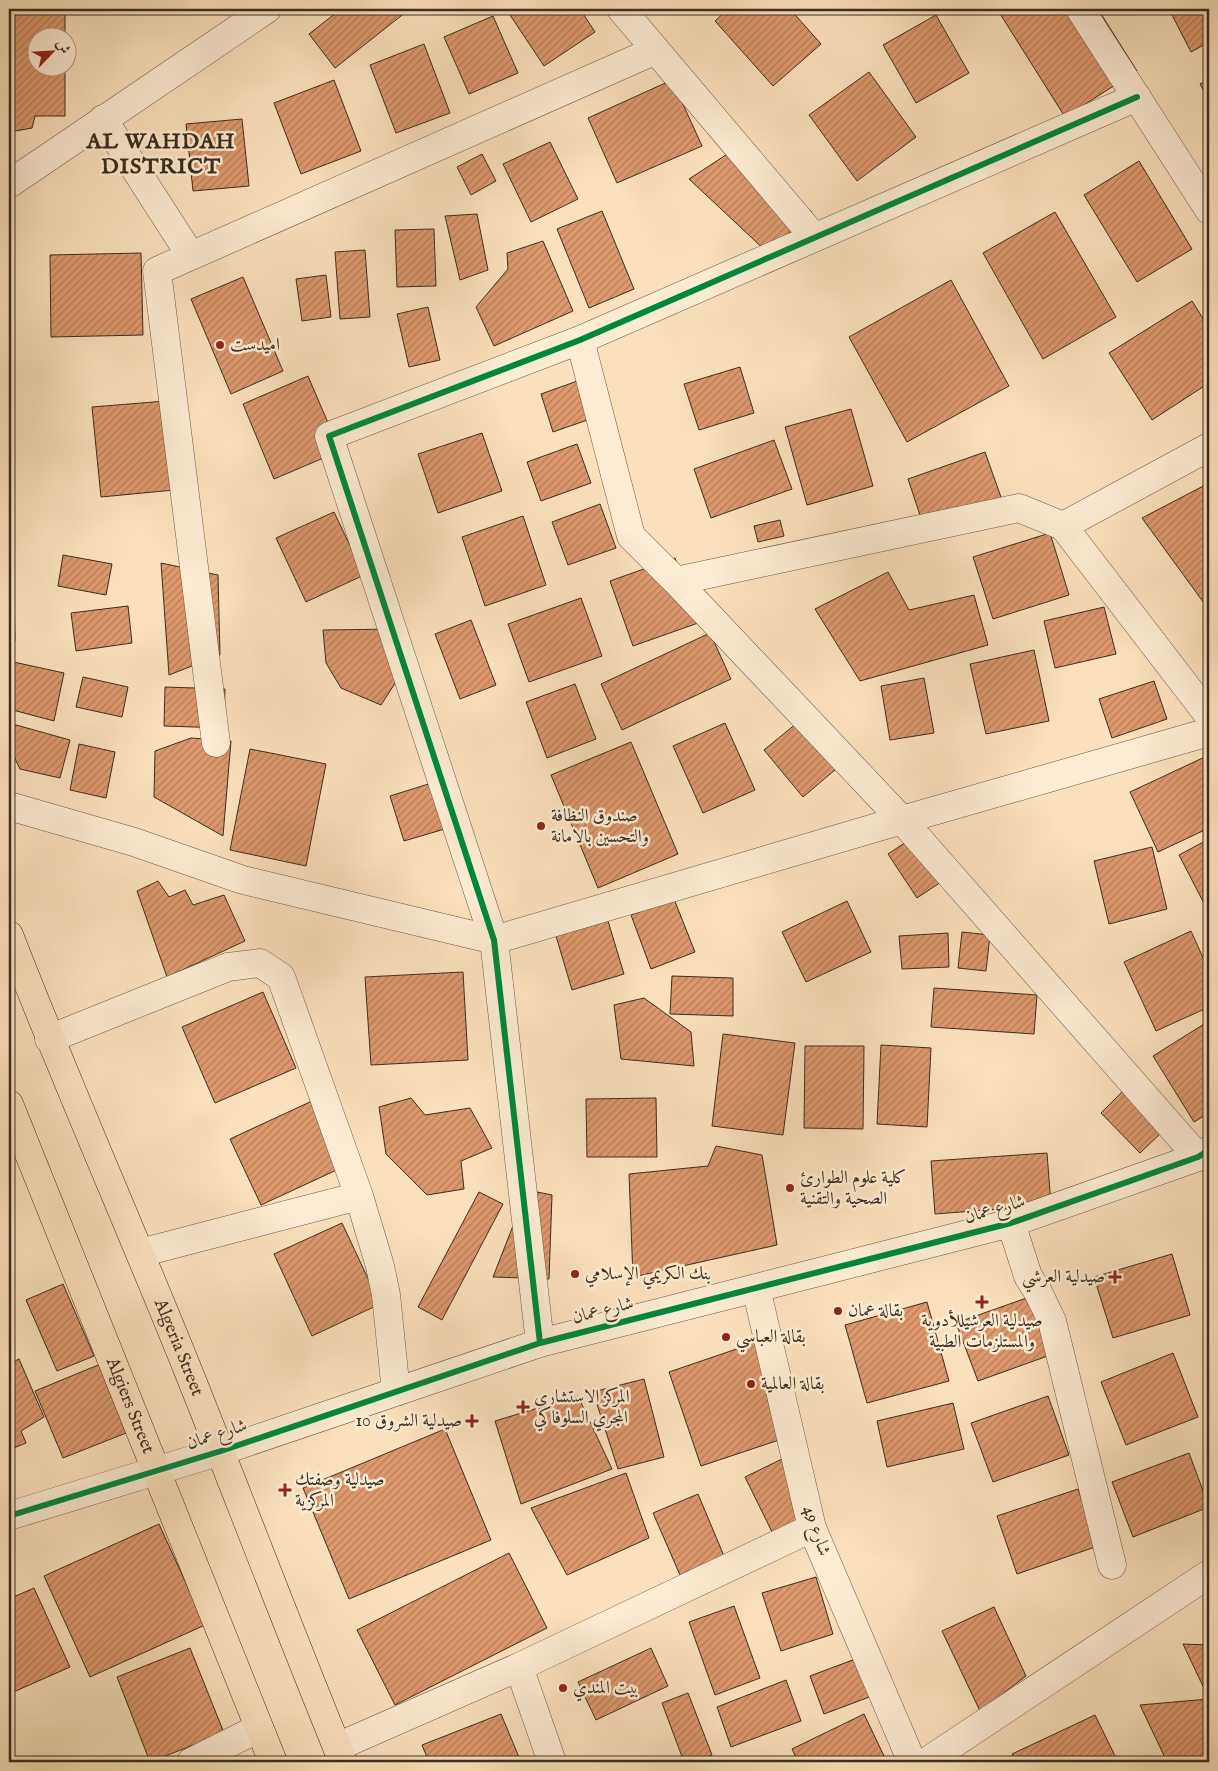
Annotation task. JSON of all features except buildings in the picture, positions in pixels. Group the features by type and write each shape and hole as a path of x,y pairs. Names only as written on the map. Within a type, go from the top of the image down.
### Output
{"main road":[{"name":"Algeria Street","path":"9,935 49,1039 221,1450 340,1755"},
{"name":"Algiers Street","path":"9,1104 273,1762"}],"street":[{"path":"9,184 267,9"},
{"path":"622,9 814,237"},
{"path":"1080,9 1209,210"},
{"path":"216,743 157,271 656,50"},
{"path":"540,1343 494,940 329,436 580,340 1137,97"},
{"path":"103,119 191,256"},
{"path":"580,340 631,536 902,820 1204,1154"},
{"path":"1063,526 1209,447"},
{"path":"676,581 1019,508 1063,526 1209,716"},
{"path":"9,806 134,842 243,880 494,940 1209,732"},
{"path":"49,1039 228,967 260,963 281,977 359,1196 380,1266 386,1295 396,1392"},
{"name":"شارع عمان","path":"9,1516 221,1450 540,1343 1012,1222 1204,1154"},
{"path":"140,1253 359,1196"},
{"path":"1012,1222 1028,1276 1052,1321 1112,1565"},
{"name":"شارع 49","path":"756,1288 812,1528 912,1762"},
{"path":"340,1755 519,1667 812,1528"},
{"path":"926,1762 1209,1574"},
{"path":"519,1667 552,1762"},
{"path":"191,1762 259,1728"}],"cycle path":[{"path":"540,1343 494,940 329,436 580,340 1137,97"},
{"path":"9,1516 221,1451 540,1343 1011,1223 1198,1157 1209,1150"}],"place":[{"name":"اميدست","path":"220,345"},
{"name":"صندوق النظافة والتحسين بالامانة","path":"541,826"},
{"name":"كلية علوم الطوارئ الصحية والتقنية","path":"790,1188"},
{"name":"بنك الكريمي الإسلامي","path":"575,1274"},
{"name":"صيدلية العرشي","path":"1115,1277"},
{"name":"صيدلية العرشيللأدوية والمستلزمات الطبية","path":"982,1302"},
{"name":"بقالة عمان","path":"838,1311"},
{"name":"بقالة العباسي","path":"726,1337"},
{"name":"بقالة العالمية","path":"751,1384"},
{"name":"المركز الاستشاري المجري السلوفاكي","path":"523,1407"},
{"name":"صيدلية الشروق 10","path":"472,1421"},
{"name":"صيدلية وصفتك المركزية","path":"285,1490"},
{"name":"بيت المندي","path":"563,1688"}],"district":[{"name":"AL WAHDAH DISTRICT","path":"161,154"}]}
